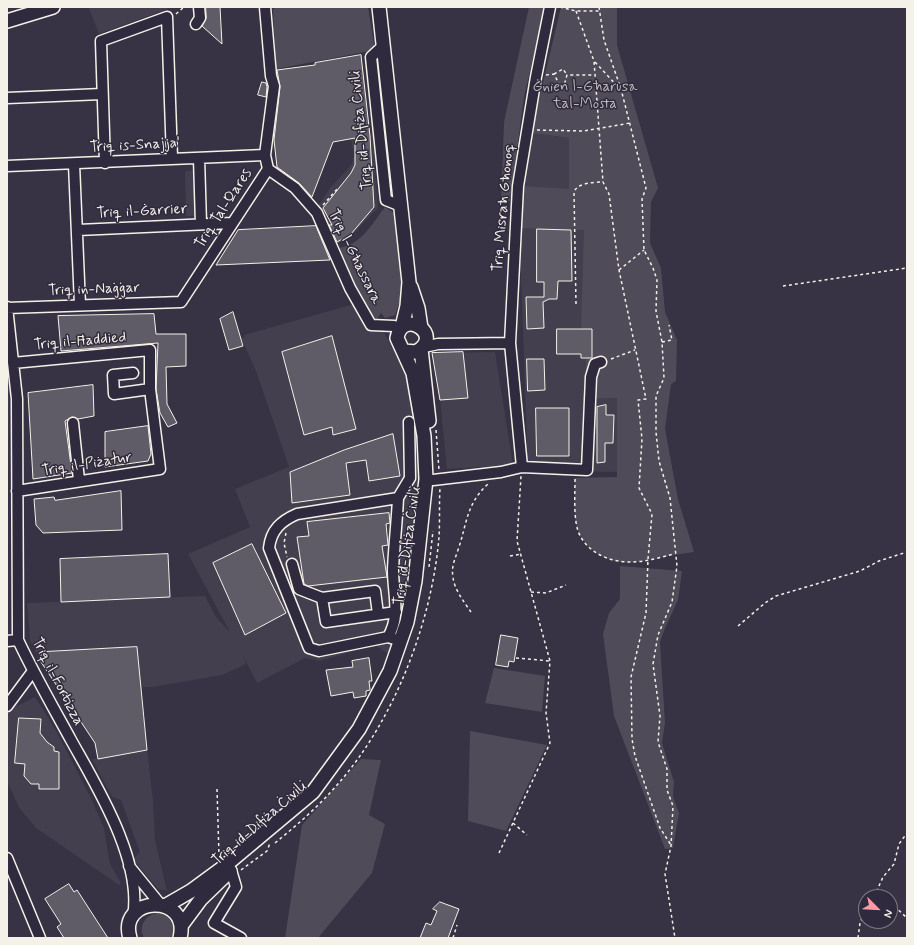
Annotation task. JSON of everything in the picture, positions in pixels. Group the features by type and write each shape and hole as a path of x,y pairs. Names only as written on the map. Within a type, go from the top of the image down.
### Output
{"main road":[{"path":"7,21 54,7"},
{"name":"Triq id-Difiża Ċivili","path":"180,932 201,899 228,871 313,792 359,728 390,671 394,639 408,622 432,479 413,373 404,351 400,347 400,331 407,306 409,282 402,206 379,7"},
{"name":"Triq id-Difiża Ċivili","path":"132,917 142,907 148,905 162,905 228,871 319,794 371,719 417,626 428,544 432,479 428,405 422,348 426,343 418,308 409,282"},
{"path":"400,331 410,324 423,330"},
{"path":"404,351 410,353 422,348"},
{"name":"Triq id-Difiża Ċivili","path":"162,905 176,914 180,932"},
{"path":"129,937 132,917"}],"street":[{"path":"196,24 200,18 199,7"},
{"name":"Triq Tal-Qares","path":"181,302 268,169 265,155 274,86 270,76 265,7"},
{"name":"Triq Misraħ Għonoq","path":"522,466 510,343 518,186 526,130 550,7"},
{"path":"105,163 101,41 167,17 172,158"},
{"path":"7,98 102,94"},
{"name":"Triq is-Snajja'","path":"7,166 265,155"},
{"path":"199,158 201,224"},
{"path":"74,164 80,305"},
{"name":"Triq l-Għassara","path":"268,169 295,188 317,213 350,288 373,325 394,326 400,331"},
{"name":"Triq il-Ġarrier","path":"78,230 232,223"},
{"name":"Triq in-Naġġar","path":"7,307 181,302"},
{"name":"Triq il-Fortizza","path":"7,307 17,399 18,640 33,671 109,809 129,866 135,903 132,917"},
{"path":"423,330 438,344"},
{"path":"422,348 438,344 510,343"},
{"name":"Triq il-Ħaddied","path":"13,363 150,350 150,389"},
{"path":"410,478 432,479 522,466 587,470 591,377 595,364 601,362"},
{"path":"132,373 113,375 114,394 150,389"},
{"name":"Triq il-Piżatur","path":"17,491 79,480 160,469 150,389"},
{"path":"398,498 296,514 285,519 277,526 270,537 269,548 309,648 319,651 394,639 396,612 393,571 398,498 410,478 409,422"},
{"path":"73,423 79,480"},
{"path":"410,440 424,436"},
{"path":"290,563 299,589 322,598 375,591 378,614"},
{"path":"322,598 326,622 396,612"},
{"path":"7,641 18,640"},
{"path":"7,706 33,671"},
{"path":"7,858 40,938"},
{"name":"Triq il-Fortizza","path":"129,866 162,905"},
{"path":"228,871 236,888 214,923 241,938"}],"path":[{"path":"559,7 576,12 599,11"},
{"path":"599,7 604,40 621,89 646,188 642,199 644,250 656,276 658,294 656,312 662,342 664,378 656,396 656,432 659,461 670,498 677,566 672,602 658,634 653,664 660,716 658,742 667,769 667,790 673,806 671,846 665,874 676,938"},
{"path":"576,12 594,61 603,182 609,194 619,270 646,399 638,400 642,439 639,488 652,514 648,559 646,613 631,677 632,739 635,756 660,828 671,846"},
{"path":"594,61 621,89"},
{"path":"536,77 554,74 562,69 567,75"},
{"path":"554,74 561,88 564,86 567,75"},
{"path":"567,75 595,75"},
{"path":"526,130 584,131 630,123"},
{"path":"576,304 574,192 577,187 592,182 603,182"},
{"path":"317,213 339,187"},
{"path":"619,270 644,250"},
{"path":"783,286 907,268"},
{"path":"662,342 672,340 669,325"},
{"path":"601,362 636,350"},
{"path":"432,479 433,426"},
{"path":"499,853 550,743 546,714 550,661 517,541 522,466"},
{"path":"471,612 463,600 452,577 454,560 458,550 465,520 478,492 500,468"},
{"path":"576,469 576,523 581,540 595,553 613,560 633,562 675,554"},
{"path":"428,568 433,524"},
{"path":"286,532 284,543 290,563"},
{"path":"738,626 764,603 776,596 860,571 879,561 907,552"},
{"path":"510,556 521,554"},
{"path":"531,592 546,593 566,585"},
{"path":"516,658 550,661"},
{"path":"217,789 216,810 228,871 247,867 267,851 272,840"},
{"path":"314,804 320,799"},
{"path":"513,823 528,835"},
{"path":"878,889 883,877 894,864 899,844 907,833"},
{"path":"898,910 907,918"},
{"path":"453,938 456,925"}],"shaded area":[{"path":"173,7 99,34 89,8"},
{"path":"531,133 569,138 569,189 584,192 592,329 586,399 617,398 617,472 528,471 519,220"},
{"path":"373,135 378,208 351,236 335,245 316,209 330,188 352,164 354,154 351,139"},
{"path":"195,170 196,216 186,216 185,171"},
{"path":"365,301 411,378 423,491 406,610 391,656 375,645 319,661 305,658 257,683 243,656 246,664 222,675 153,687 140,687 153,801 155,840 167,891 158,889 133,859 140,852 121,800 112,797 92,759 97,759 95,743 39,659 30,641 27,603 205,596 216,617 230,632 188,554 250,527 235,489 289,467 256,371 241,338 245,337 244,335"},
{"path":"495,352 513,465 447,469 440,400 432,353"},
{"path":"7,372 9,382 7,636"},
{"path":"35,697 54,727 90,796 104,828 110,864 121,883 119,885 36,828 20,809 7,782 7,714 11,709"}],"green space":[{"path":"279,7 368,7 375,50 276,69 273,9"},
{"path":"529,7 545,7 524,97 510,201 501,201 504,122"},
{"name":"Ġnien l-Għarusa tal-Mosta","path":"561,7 617,7 617,45 658,188 651,202 650,243 661,268 665,312 677,340 676,381 671,384 665,429 678,499 694,552 634,562 615,561 598,554 590,548 579,533 576,524 574,507 575,478 617,477 617,398 586,399 586,358 581,329 584,230 519,228 522,186 569,189 569,138 531,133"},
{"path":"385,207 394,213 403,291 395,315 385,318 381,313 377,319 374,317 353,285 339,248 347,246 360,238"},
{"path":"620,566 682,571 678,600 660,642 665,723 662,743 674,782 673,797 679,813 673,848 665,849 614,716 603,634 609,613 620,599"},
{"path":"494,668 545,676 542,712 485,703"},
{"path":"470,731 547,745 506,831 468,821"},
{"path":"361,759 381,760 369,815 385,824 372,873 318,938 285,938 302,825"},
{"path":"158,913 166,916 173,925 173,934 171,938 144,938 142,934 142,925 149,916"}],"building":[{"path":"206,7 220,7 222,44 202,26 206,18"},
{"path":"361,55 370,136 374,207 351,234 337,242 329,225 332,225 323,208 351,173 355,165 355,138 333,142 312,197 299,183 277,167 274,140 280,87 277,70 315,65 315,63"},
{"path":"262,82 266,83 266,97 258,95"},
{"path":"316,226 330,260 216,265 238,230"},
{"path":"537,229 571,230 572,281 558,281 557,299 549,299 543,302 544,328 527,329 526,297 544,297 544,282 537,282"},
{"path":"233,312 243,346 229,350 220,319"},
{"path":"154,314 156,334 186,334 186,366 166,367 167,404 177,423 168,427 160,413 156,389 158,343 61,351 58,316"},
{"path":"557,329 592,329 592,358 581,358 581,354 557,354"},
{"path":"332,336 356,429 333,435 332,427 304,435 282,352"},
{"path":"463,352 468,398 440,400 432,353"},
{"path":"527,359 544,359 545,390 528,391"},
{"path":"93,385 94,416 78,419 72,417 65,421 72,473 33,479 28,393"},
{"path":"606,405 606,415 614,415 613,443 605,443 605,462 597,463 597,407"},
{"path":"536,408 569,408 569,456 537,456"},
{"path":"148,426 151,454 148,461 105,467 105,432"},
{"path":"393,434 400,476 369,481 366,460 346,463 350,495 292,503 290,472 344,450"},
{"path":"121,491 122,530 43,533 36,525 34,499 54,497 55,500"},
{"path":"389,513 390,523 386,524 388,545 382,546 387,577 308,586 304,584 297,537 309,536 307,522"},
{"path":"252,544 286,613 245,635 213,563"},
{"path":"168,554 170,597 61,602 60,559"},
{"path":"501,635 518,638 514,662 509,661 508,667 496,665"},
{"path":"137,647 147,750 98,759 95,743 39,659 43,652"},
{"path":"369,658 372,681 369,681 370,690 366,691 366,696 354,698 353,692 331,696 326,670 353,667 352,661"},
{"path":"19,718 41,719 40,733 47,742 54,747 54,751 59,752 59,789 39,789 39,784 31,784 24,776 25,764 15,763"},
{"path":"69,884 74,892 77,890 108,938 64,938 57,927 61,924 45,899"},
{"path":"440,902 459,909 448,938 420,938 426,923 431,925 437,911 433,909"}]}
